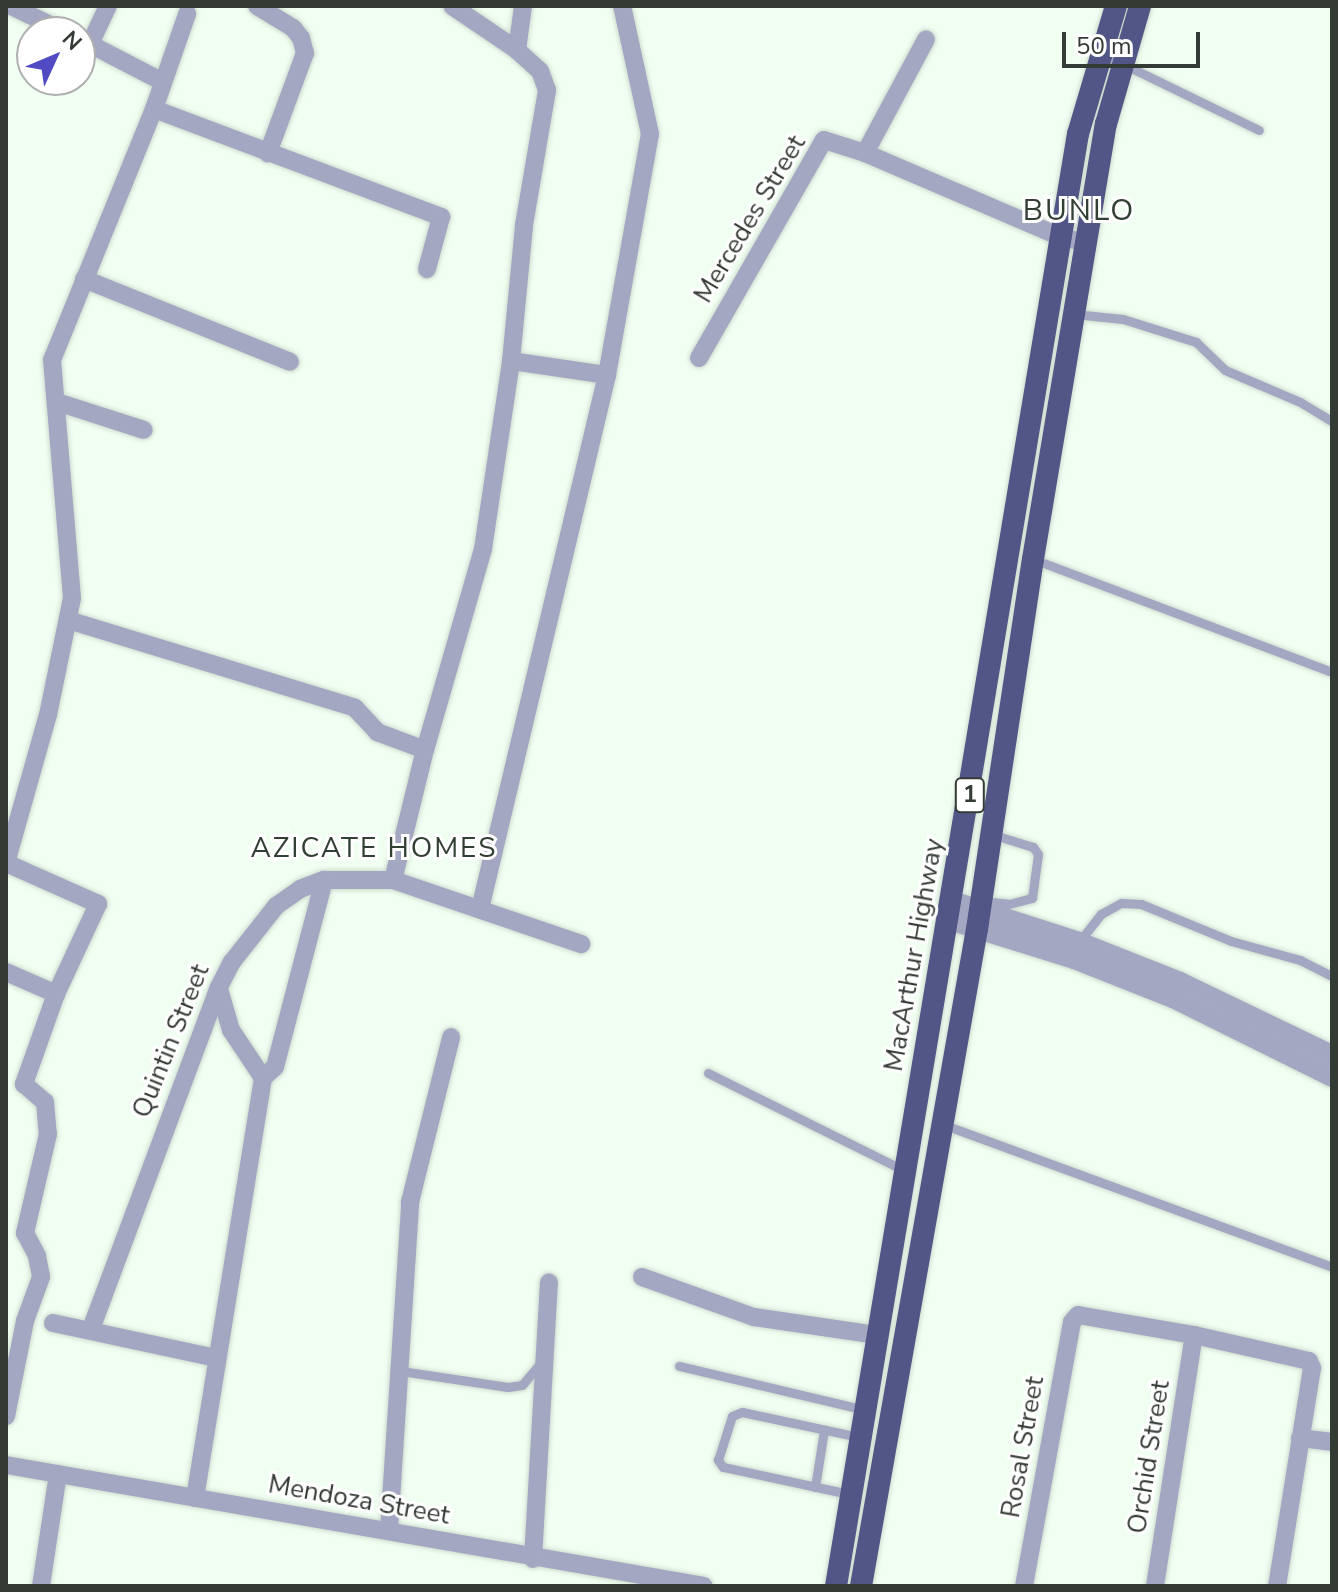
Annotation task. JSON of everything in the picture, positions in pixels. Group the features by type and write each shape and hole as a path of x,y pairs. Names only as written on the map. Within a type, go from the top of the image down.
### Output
{"highway":[{"name":"MacArthur Highway","path":"836,1586 1078,134 1116,6"},
{"name":"1","path":"861,1586 979,913 1033,559 1106,124 1140,6"}],"street":[{"path":"11,6 32,16"},
{"path":"96,25 108,6"},
{"path":"257,6 293,28 301,38 305,53 268,153"},
{"path":"393,880 425,750 483,549 511,361 524,225 547,90 540,71 517,50 452,6"},
{"path":"517,50 523,6"},
{"path":"480,909 607,375 650,134 622,6"},
{"path":"6,1416 25,1321 41,1277 37,1256 25,1233 48,1134 45,1102 15,1081 98,904 6,863 48,715 72,598 52,360 154,109 187,14"},
{"path":"865,153 926,39"},
{"path":"96,48 163,82"},
{"path":"154,109 441,217 427,269"},
{"name":"Mercedes Street","path":"699,358 824,140 865,153 1063,238 1086,242"},
{"path":"84,279 290,362"},
{"path":"511,361 607,375"},
{"path":"57,402 144,430"},
{"path":"68,620 355,708 377,732 425,750"},
{"path":"195,1498 263,1078 275,1067 324,880"},
{"name":"Quintin Street","path":"91,1329 219,987 232,962 276,906 300,889 324,880 393,880 581,944"},
{"path":"950,910 979,913 1079,942 1180,982 1332,1055"},
{"path":"979,913 1074,959 1173,998 1332,1077"},
{"path":"6,972 56,994"},
{"path":"219,987 231,1030 263,1078"},
{"path":"389,1531 410,1202 451,1037"},
{"path":"642,1277 754,1317 878,1335"},
{"path":"533,1559 549,1282"},
{"name":"Rosal Street","path":"1024,1586 1074,1318 1083,1315 1194,1335"},
{"path":"6,1319 25,1321"},
{"path":"53,1323 216,1358"},
{"path":"1194,1335 1309,1361 1312,1368 1277,1586"},
{"name":"Orchid Street","path":"1155,1586 1194,1335"},
{"path":"1300,1438 1332,1442"},
{"name":"Mendoza Street","path":"6,1465 696,1585"},
{"path":"41,1586 58,1474"}],"lane":[{"path":"1101,56 1259,130"},
{"path":"1074,314 1123,319 1196,342 1225,370 1300,402 1332,421"},
{"path":"1033,559 1332,672"},
{"path":"979,913 1032,898 1038,854 1033,847 991,834"},
{"path":"1079,942 1101,914 1121,903 1141,904 1231,941 1300,960 1332,976"},
{"path":"708,1073 906,1172"},
{"path":"942,1124 1332,1267"},
{"path":"401,1371 508,1387 522,1385 543,1361"},
{"path":"679,1366 865,1410"},
{"path":"852,1495 723,1467 718,1460 732,1416 742,1412 859,1437"},
{"path":"815,1487 824,1430"}],"district":[{"name":"BUNLO","path":"1079,211"},
{"name":"AZICATE HOMES","path":"374,848"}]}
